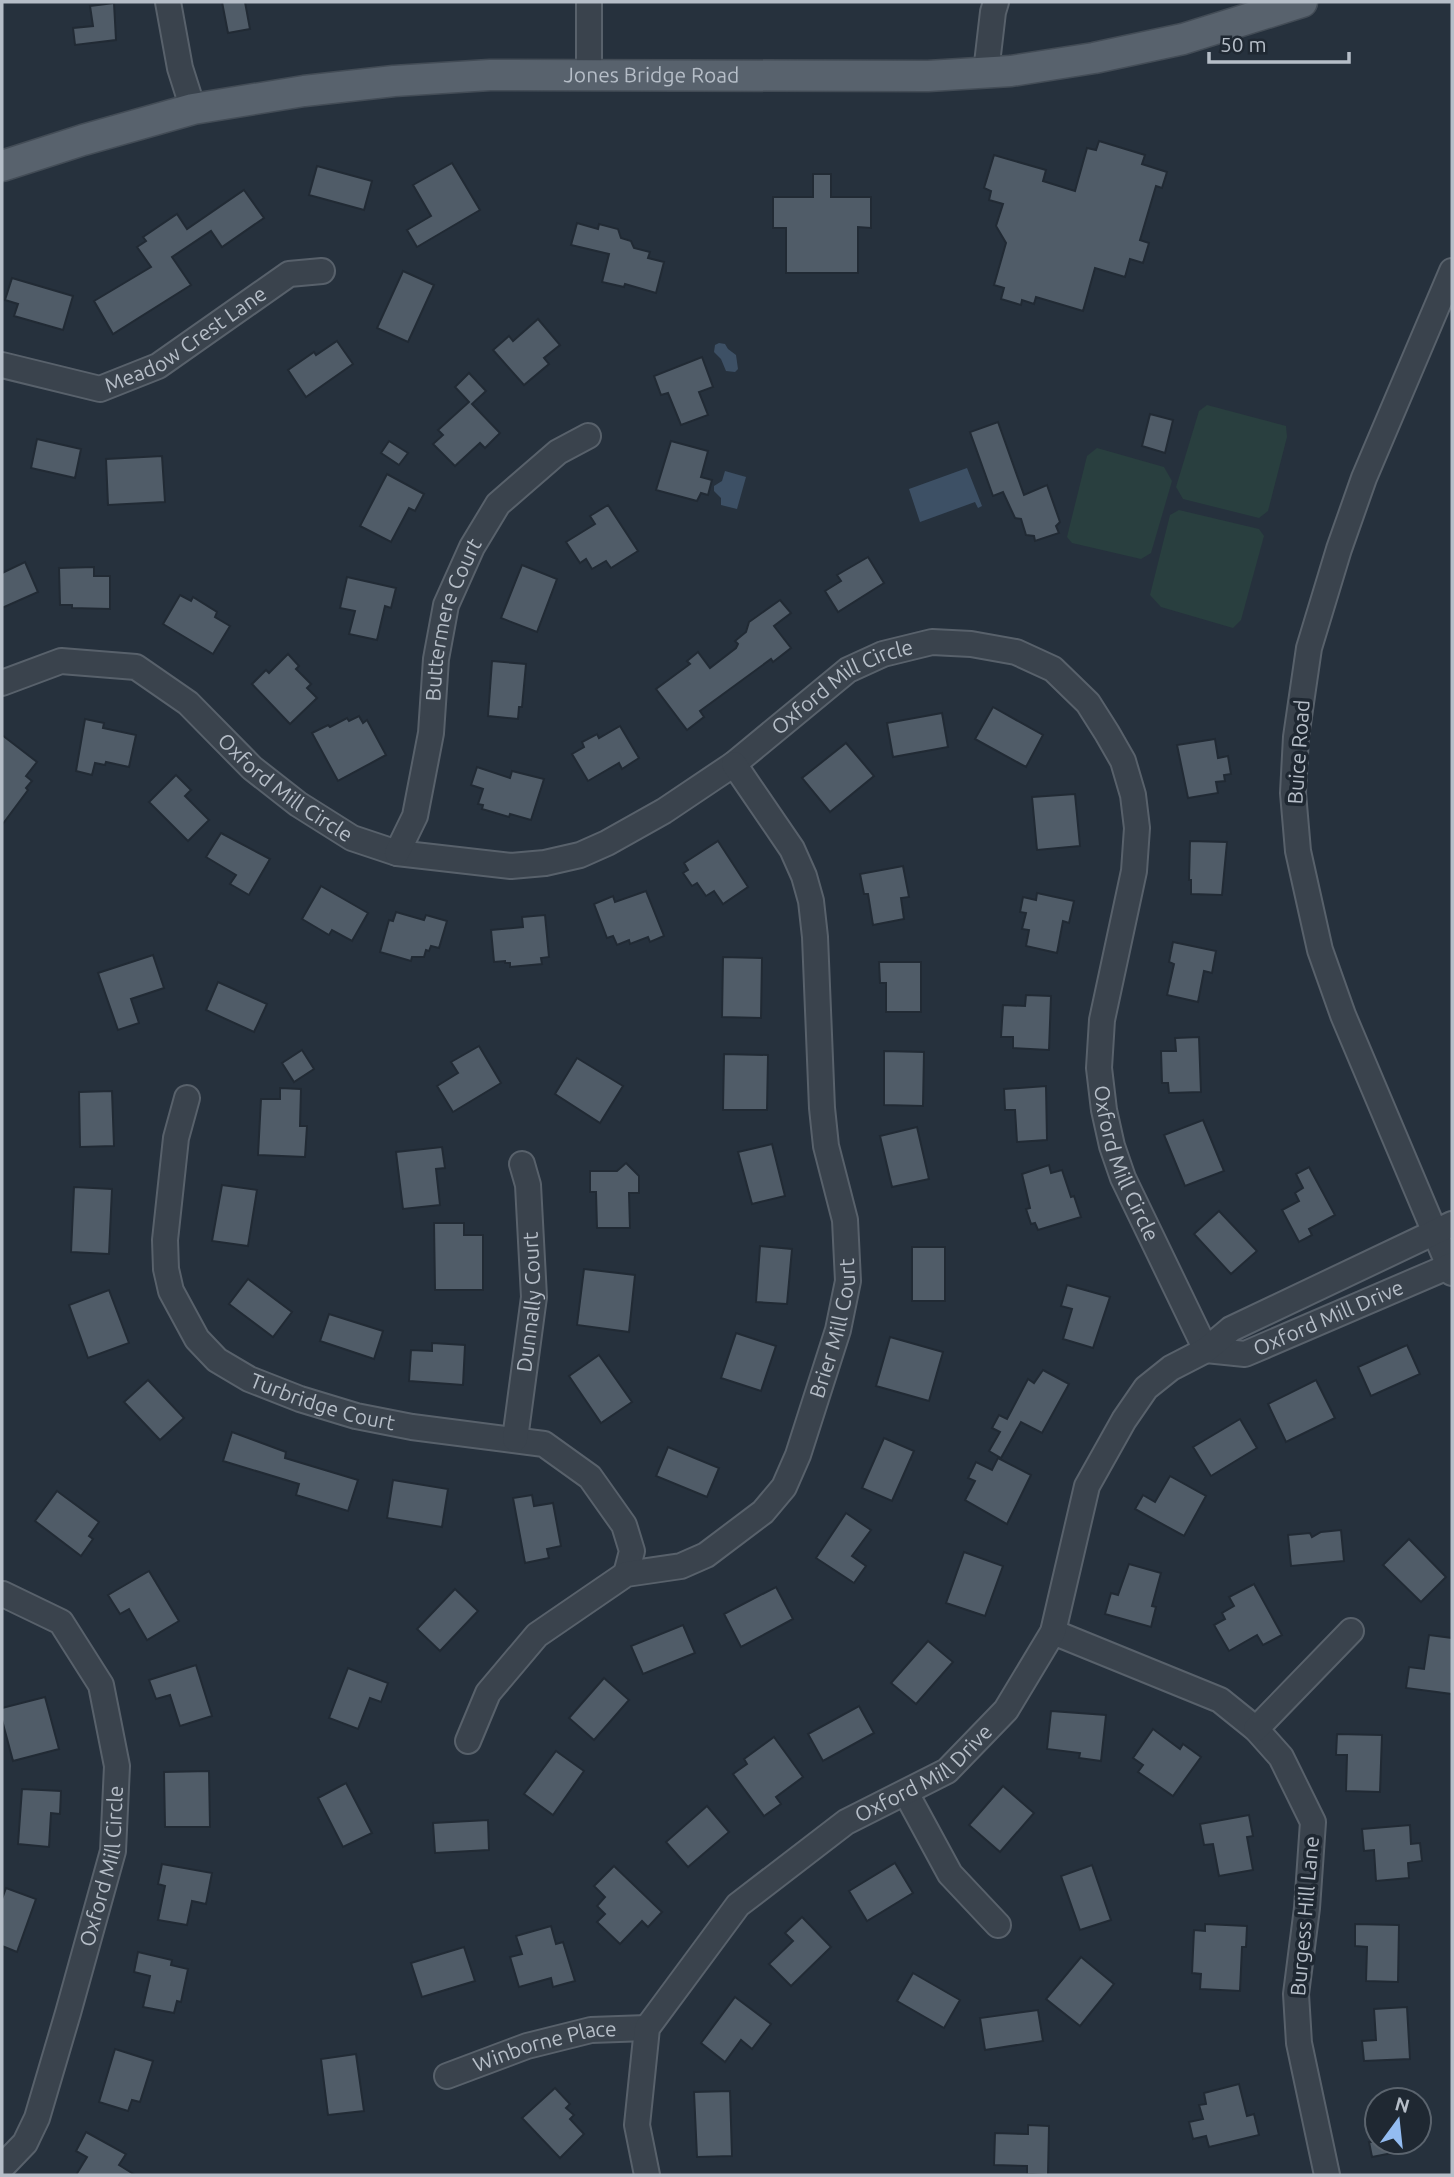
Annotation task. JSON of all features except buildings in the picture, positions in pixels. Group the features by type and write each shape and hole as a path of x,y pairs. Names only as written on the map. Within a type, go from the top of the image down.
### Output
{"main road":[{"name":"Jones Bridge Road","path":"2,166 193,109 304,91 394,81 490,75 928,76 1025,69 1120,53 1183,38 1302,2"}],"street":[{"path":"168,2 180,68 193,109"},
{"path":"589,2 589,75"},
{"path":"986,72 996,2"},
{"name":"Meadow Crest Lane","path":"2,365 100,389 158,366 289,274 322,271"},
{"name":"Buice Road","path":"1451,1268 1443,1228 1343,1015 1320,950 1298,851 1293,793 1296,737 1309,648 1339,549 1364,478 1452,271"},
{"name":"Buttermere Court","path":"397,853 415,816 431,733 436,659 446,605 472,547 498,504 558,452 588,436"},
{"name":"Oxford Mill Circle","path":"2,683 61,661 136,667 188,703 252,768 298,804 352,838 397,853 511,866 545,863 580,855 607,844 664,811 734,764 848,670 883,654 924,643 971,644 1016,652 1053,669 1088,704 1123,761 1133,795 1137,828 1134,871 1102,1020 1099,1068 1104,1111 1123,1178 1206,1350"},
{"name":"Brier Mill Court","path":"468,1741 488,1693 537,1634 626,1574 681,1566 706,1555 763,1512 784,1487 798,1455 838,1330 848,1281 848,1250 845,1220 826,1146 811,901 792,849 734,764"},
{"name":"Turbridge Court","path":"187,1098 176,1138 165,1240 166,1269 171,1292 183,1315 197,1339 216,1360 249,1379 300,1399 356,1416 412,1427 544,1444 590,1477 624,1525 632,1550 626,1574"},
{"name":"Dunnally Court","path":"514,1439 534,1297 528,1185 522,1164"},
{"name":"Oxford Mill Drive","path":"646,2028 738,1905 846,1822 947,1771 1006,1710 1053,1632 1087,1486 1124,1420 1146,1388 1171,1368 1206,1350 1231,1328 1443,1228"},
{"name":"Oxford Mill Drive","path":"1206,1350 1245,1354 1451,1268"},
{"name":"Oxford Mill Circle","path":"2,2167 25,2143 37,2118 68,2013 113,1851 117,1766 101,1685 61,1622 3,1594"},
{"path":"1256,1728 1351,1631"},
{"name":"Burgess Hill Lane","path":"1053,1632 1220,1700 1256,1728 1281,1756 1313,1822 1307,1908 1296,1993 1299,2043 1327,2175"},
{"path":"906,1793 950,1874 998,1925"},
{"path":"646,2028 637,2125 647,2175"},
{"name":"Winborne Place","path":"447,2076 527,2046 591,2030 646,2028"}],"green space":[{"path":"1207,405 1286,426 1287,437 1268,511 1259,518 1183,499 1176,487 1199,411"},
{"path":"1097,448 1164,467 1172,481 1151,553 1141,559 1072,543 1067,537 1087,456"},
{"path":"1179,510 1259,529 1264,536 1241,620 1233,628 1161,607 1150,595 1170,515"}],"water":[{"path":"725,344 736,355 738,369 735,372 726,371 721,359 714,352 715,345"},
{"path":"967,468 982,506 978,508 975,502 920,522 909,489"},
{"path":"725,471 746,477 737,509 721,505 721,498 714,491 714,486 722,481"}]}
